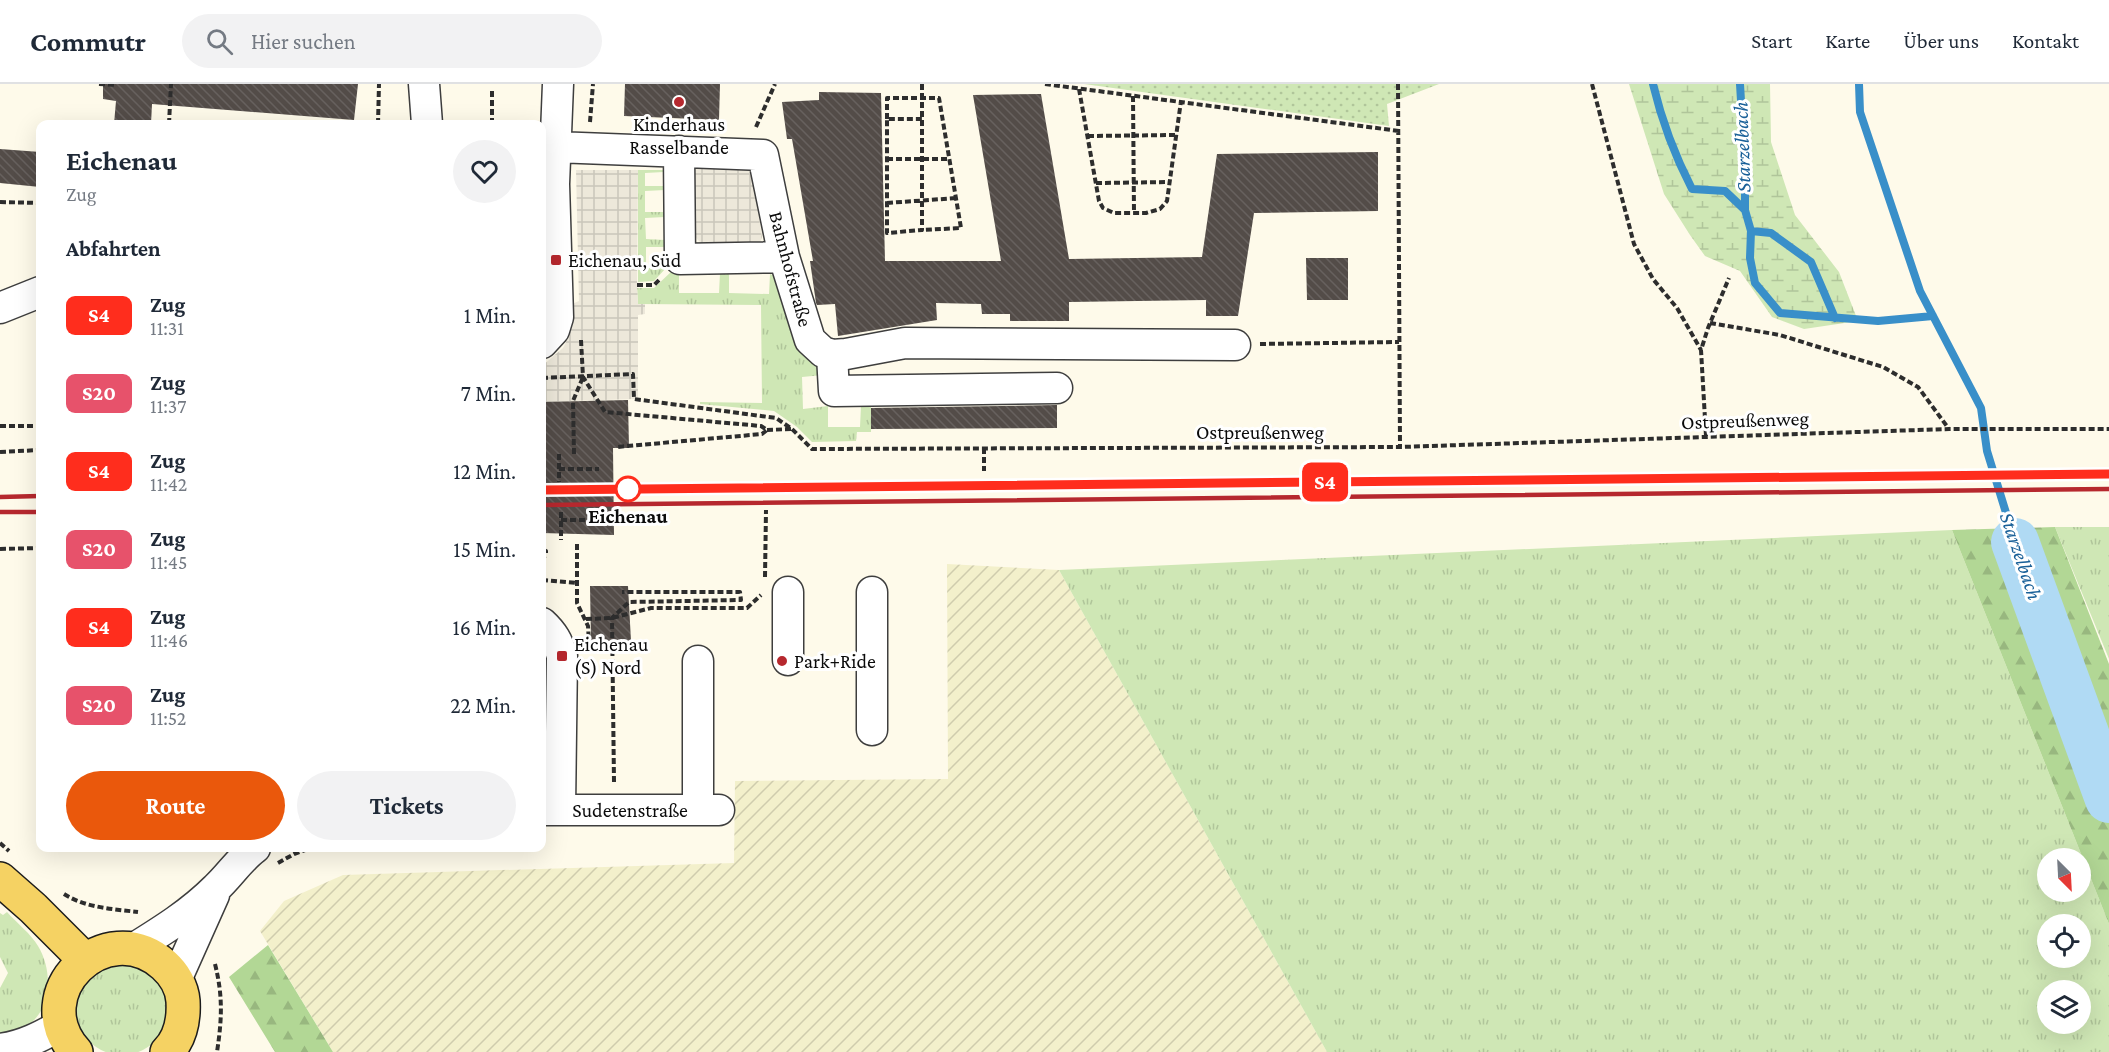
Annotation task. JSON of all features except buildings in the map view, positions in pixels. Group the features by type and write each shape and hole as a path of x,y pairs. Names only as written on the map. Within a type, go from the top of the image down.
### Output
{"main road":[{"path":"0,879 85,960"},
{"path":"69,1038 60,1010 61,996 74,970 85,960 100,952 116,948 133,949 158,959 176,980 183,997 184,1016 179,1033 167,1052"}],"street":[{"path":"424,84 427,120"},
{"path":"546,339 554,330 558,317 548,189 558,84"},
{"name":"Bahnhofstraße","path":"551,141 589,148 763,155 784,257 810,340 823,352 832,355"},
{"path":"679,151 680,259 784,257"},
{"path":"1057,388 834,391 832,355 905,343 1235,345"},
{"path":"978,344 979,388"},
{"path":"773,588 788,660"},
{"path":"872,591 872,730"},
{"path":"546,627 559,642 562,656 551,810"},
{"name":"Sudetenstraße","path":"551,810 709,810 698,661"},
{"path":"133,949 175,923 218,887 233,868 265,857"},
{"path":"176,980 218,887"},
{"path":"0,1049 69,1038"}],"path":[{"path":"99,84 117,85"},
{"path":"169,120 171,84"},
{"path":"378,120 379,84"},
{"path":"589,148 593,84"},
{"path":"744,154 775,84"},
{"path":"922,84 922,230"},
{"path":"1045,84 1399,131"},
{"path":"1398,84 1400,447"},
{"path":"1592,84 1634,244 1653,279 1677,308 1701,350"},
{"path":"492,88 492,120"},
{"path":"1079,88 1099,201 1103,208 1114,213 1146,213 1160,209 1167,201 1181,101"},
{"path":"1133,96 1134,213"},
{"path":"887,98 939,98 962,228 887,233 887,119 887,98"},
{"path":"887,119 922,119"},
{"path":"1088,136 1177,135"},
{"path":"886,159 950,159"},
{"path":"1095,183 1170,182"},
{"path":"887,203 957,198"},
{"path":"0,202 36,203"},
{"path":"1706,436 1701,350 1729,278"},
{"path":"1710,323 1780,335 1883,367 1918,387 1949,429"},
{"path":"1235,345 1399,342"},
{"name":"Ostpreußenweg","path":"583,376 633,374 634,399 776,418 812,448 1400,447 1973,428 2109,429"},
{"path":"546,378 583,376 573,401 574,454"},
{"path":"605,412 761,426 767,430 792,429"},
{"path":"0,426 36,426"},
{"path":"616,447 762,434 767,430"},
{"path":"984,448 984,471"},
{"path":"0,452 36,450"},
{"path":"559,454 559,482"},
{"path":"559,469 599,469"},
{"path":"586,618 612,618 651,608 747,608 773,588 766,510"},
{"path":"561,512 561,540"},
{"path":"561,520 601,520"},
{"path":"577,544 577,603 586,618 589,643"},
{"path":"0,549 36,548"},
{"path":"546,579 577,583"},
{"path":"613,809 615,782 612,618 629,602 741,600 740,592 622,592"},
{"path":"265,857 300,852"}],"shaded area":[{"path":"698,166 745,167 749,171 754,185 762,237 760,243 713,248 697,239 694,234 695,170"},
{"path":"576,170 638,170 637,285 638,304 645,304 645,314 638,315 638,398 546,402 546,363 563,348 573,323 572,304 579,301"},
{"path":"947,564 1059,570 1327,1052 333,1052 260,931 284,901 343,875 734,863 735,781 948,779"}],"green space":[{"path":"1084,84 1439,84 1387,104 1389,126"},
{"path":"1629,84 1770,84 1771,142 1795,215 1839,272 1858,321 1804,329 1772,317 1740,271 1705,256 1664,194"},
{"path":"638,170 664,170 664,172 645,173 645,186 665,186 665,190 645,191 645,212 665,212 665,217 645,218 646,239 665,240 665,247 646,247 646,268 666,268 654,281 638,282"},
{"path":"672,271 679,273 679,293 719,293 720,273 729,274 729,293 769,294 770,274 779,278 823,375 802,377 803,409 828,406 828,427 860,427 861,406 871,406 871,432 857,432 856,441 812,442 797,427 774,411 700,404 700,402 762,403 761,305 638,304 637,288 654,288"},
{"path":"2055,527 2109,527 2109,659"},
{"path":"2055,527 2109,664 2109,924 2091,879 2091,848 2079,848 1952,530"},
{"path":"1952,530 2079,848 2037,848 2037,902 2091,902 2091,879 2109,924 2109,1052 1327,1052 1059,570"},
{"path":"7,912 38,946 43,956 48,980 44,1003 32,1022 22,1029 0,1037 0,988 8,973 0,957 0,913 3,915"},
{"path":"268,945 333,1052 275,1052 229,977"},
{"path":"113,964 131,964 147,971 160,984 167,1000 167,1018 160,1034 147,1047 134,1053 110,1053 97,1047 84,1034 77,1018 77,1000 84,984 97,971"}],"waterway":[{"name":"Starzelbach","path":"1653,84 1669,138 1692,189 1725,191 1745,210 1751,231 1750,258 1755,283 1780,313 1878,321 1933,316"},
{"name":"Starzelbach","path":"1740,84 1745,210"},
{"name":"Starzelbach","path":"1859,84 1860,112 1920,291 1981,408 1987,451 2015,542"},
{"name":"Starzelbach","path":"1751,231 1771,233 1811,262 1835,318"},
{"name":"Starzelbach","path":"2015,542 2109,799"}],"railway":[{"path":"546,490 2109,473"},
{"path":"546,505 2109,489"},
{"path":"0,497 36,496"},
{"path":"0,512 36,512"}],"train":[{"name":"S4","path":"546,490 2109,474"}],"place":[{"name":"Kinderhaus Rasselbande","path":"679,102"},
{"name":"Eichenau, Süd","path":"556,260"},
{"name":"Eichenau","path":"628,489"},
{"name":"Eichenau (S) Nord","path":"562,656"},
{"name":"Park+Ride","path":"782,661"}]}
